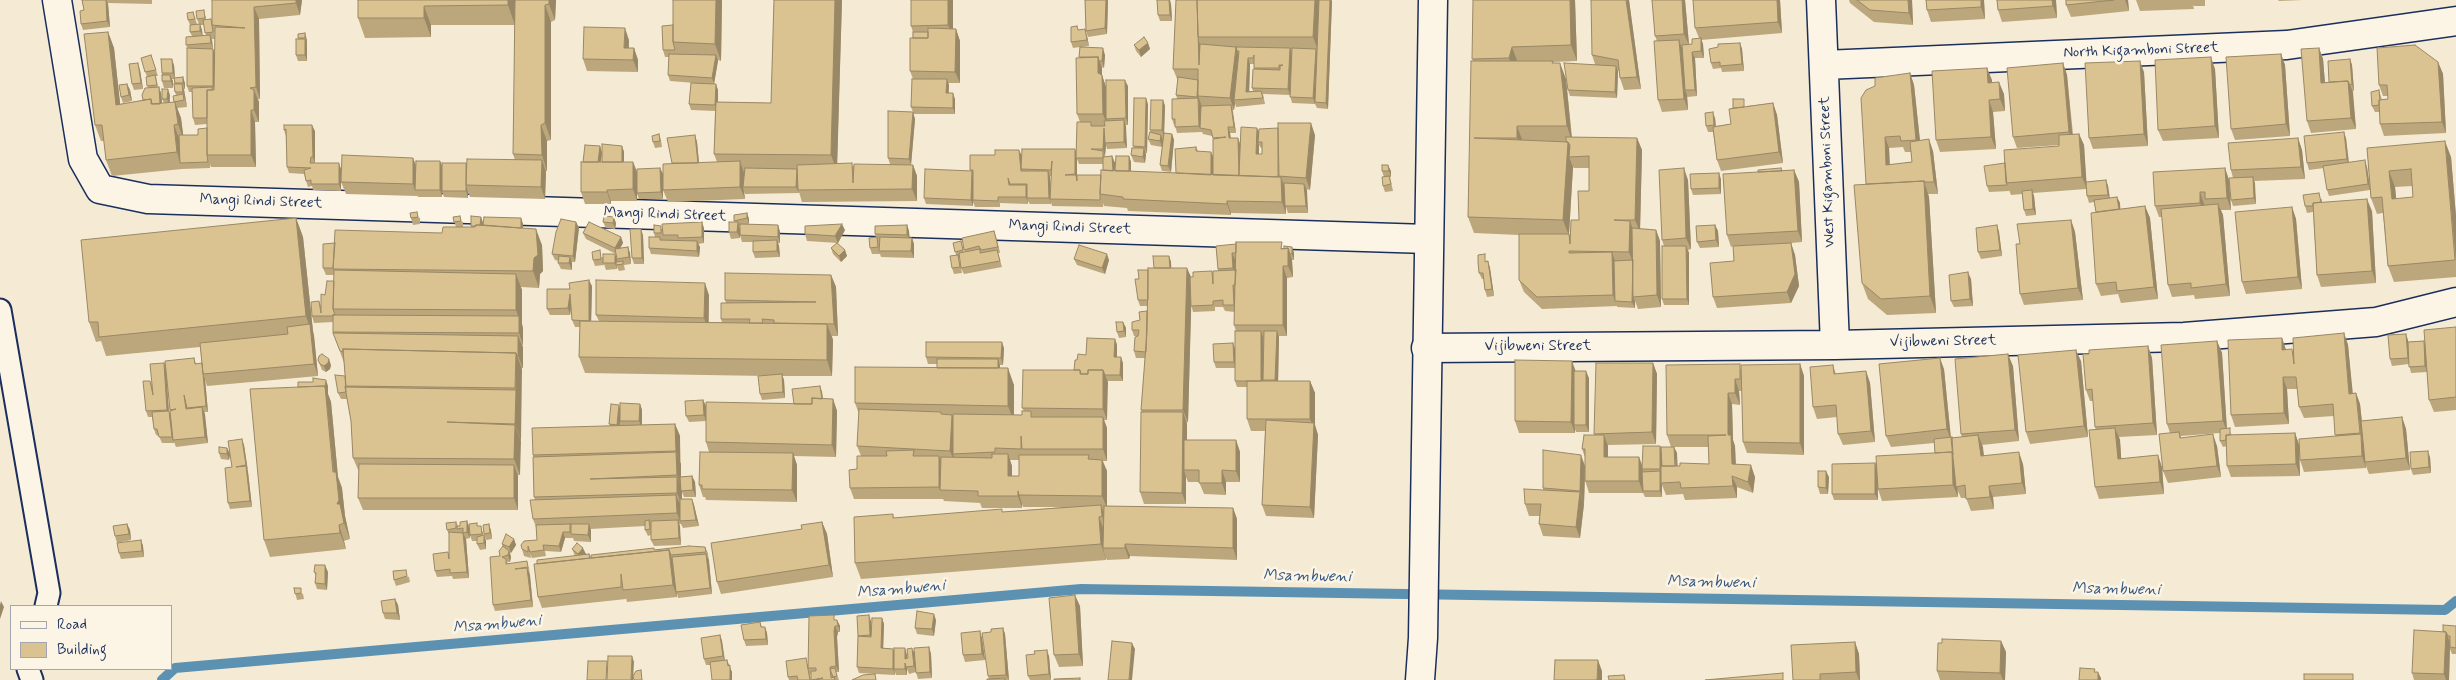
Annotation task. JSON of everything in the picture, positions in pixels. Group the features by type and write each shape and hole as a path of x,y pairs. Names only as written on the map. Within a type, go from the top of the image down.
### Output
{"street":[{"name":"Mangi Rindi Street","path":"57,0 83,159 100,190 148,198 1428,239"},
{"path":"1420,680 1433,0"},
{"name":"West Kigamboni Street","path":"1821,0 1835,345"},
{"name":"North Kigamboni Street","path":"1824,65 2287,45 2456,21"},
{"name":"Vijibweni Street","path":"1426,348 1835,345 2184,338 2376,322 2456,302"}],"lane":[{"path":"0,310 49,593 46,605"}],"building":[{"path":"82,0 106,0 107,21 81,24 80,11 84,10"},
{"path":"212,0 296,0 296,3 254,7 256,87 250,88 254,90 254,110 251,110 251,155 207,155 207,90 214,90 215,27 245,28 212,25"},
{"path":"358,0 508,0 508,5 424,6 424,18 358,18"},
{"path":"515,0 549,0 549,4 545,5 545,123 541,125 542,155 513,154"},
{"path":"673,0 716,0 715,44 673,42"},
{"path":"774,0 835,0 831,155 714,154 716,102 771,103"},
{"path":"911,0 948,0 948,25 911,26"},
{"path":"1085,0 1106,0 1105,28 1086,31"},
{"path":"1157,0 1169,0 1170,15 1158,15"},
{"path":"1176,0 1197,0 1199,65 1200,44 1236,47 1230,98 1198,96 1198,69 1173,69"},
{"path":"1197,0 1315,0 1313,37 1198,37"},
{"path":"1319,0 1330,0 1326,103 1315,102"},
{"path":"1473,0 1570,0 1571,45 1512,47 1509,58 1472,59"},
{"path":"1591,0 1626,0 1637,77 1620,78 1618,60 1592,55"},
{"path":"1652,0 1682,0 1684,34 1655,36"},
{"path":"1693,0 1777,0 1778,22 1695,28"},
{"path":"1857,0 1908,0 1909,13 1870,10"},
{"path":"1926,0 1981,0 1981,7 1927,10"},
{"path":"1997,0 2052,0 2053,6 1998,10"},
{"path":"2066,0 2114,0 2066,5"},
{"path":"204,10 205,18 197,19 196,11"},
{"path":"193,12 195,19 188,20 187,13"},
{"path":"211,19 213,32 205,33 203,20"},
{"path":"200,24 200,31 190,32 190,25"},
{"path":"673,25 675,50 663,50 662,26"},
{"path":"1077,26 1078,30 1085,29 1087,40 1071,42 1071,27"},
{"path":"584,27 625,28 624,48 634,48 633,60 583,59"},
{"path":"928,28 956,29 955,72 910,71 910,38 928,38"},
{"path":"108,32 116,105 151,99 151,104 175,102 178,124 174,125 177,152 106,160 102,125 95,125 84,34"},
{"path":"913,32 928,32 928,38 913,38"},
{"path":"305,33 305,38 298,38 298,34"},
{"path":"210,35 211,43 186,45 186,37"},
{"path":"1144,37 1148,43 1139,50 1134,45"},
{"path":"1701,38 1701,51 1692,52 1695,90 1685,90 1682,45 1692,44 1692,39"},
{"path":"296,39 305,39 305,55 296,55"},
{"path":"1679,40 1684,99 1658,100 1654,41"},
{"path":"1740,43 1742,64 1720,66 1720,62 1711,63 1709,49 1718,47 1718,44"},
{"path":"2415,45 2438,62 2442,122 2380,124 2379,100 2388,99 2387,85 2379,85 2377,48"},
{"path":"1080,47 1103,48 1102,61 1099,61 1098,57 1079,57"},
{"path":"1236,47 1290,48 1288,89 1252,88 1253,69 1280,70 1280,66 1283,65 1279,65 1279,68 1254,68 1254,55 1253,58 1248,58 1246,92 1261,91 1263,98 1234,100 1239,51 1237,51"},
{"path":"187,48 213,49 213,86 187,86"},
{"path":"1292,48 1316,49 1313,98 1290,97"},
{"path":"2319,48 2321,83 2348,81 2351,118 2307,121 2301,49"},
{"path":"669,54 716,55 712,78 668,75"},
{"path":"2281,54 2286,124 2231,129 2226,57"},
{"path":"151,55 156,70 145,72 141,58"},
{"path":"1098,57 1098,73 1102,75 1103,114 1077,114 1076,58"},
{"path":"2211,57 2215,126 2158,130 2155,60"},
{"path":"161,59 172,59 173,73 162,73"},
{"path":"2350,59 2352,84 2350,85 2348,81 2329,82 2328,61"},
{"path":"1471,61 1553,61 1552,63 1560,63 1567,126 1517,126 1517,138 1474,138 1568,142 1563,220 1468,217"},
{"path":"2140,61 2144,134 2089,138 2085,63"},
{"path":"138,63 141,83 132,84 129,64"},
{"path":"1564,63 1616,66 1615,92 1568,90"},
{"path":"2063,63 2069,132 2013,137 2007,68"},
{"path":"1987,68 1988,83 1999,82 2000,99 1989,100 1991,137 1936,140 1932,71"},
{"path":"1910,73 1916,140 1901,141 1900,136 1885,137 1886,165 1912,162 1910,142 1929,139 1934,182 1866,184 1861,98 1866,90 1875,86 1875,78"},
{"path":"155,75 157,85 147,86 146,77"},
{"path":"162,75 170,75 171,81 162,81"},
{"path":"183,77 183,83 175,83 174,78"},
{"path":"1178,77 1198,80 1197,97 1176,95"},
{"path":"912,79 947,79 946,93 953,93 953,108 911,107"},
{"path":"1106,80 1125,80 1126,118 1106,119"},
{"path":"691,83 716,84 715,105 689,104"},
{"path":"127,84 129,95 121,97 119,85"},
{"path":"174,84 182,84 183,92 175,92"},
{"path":"159,87 160,104 152,104 151,99 143,100 142,95 145,88"},
{"path":"212,87 212,90 207,90 207,118 193,118 192,88"},
{"path":"162,89 168,89 167,99 162,99"},
{"path":"2379,90 2379,105 2372,106 2371,92"},
{"path":"183,94 184,100 174,102 173,96"},
{"path":"1134,98 1146,98 1145,147 1133,146"},
{"path":"1198,98 1199,126 1175,127 1175,119 1172,119 1172,99"},
{"path":"1733,99 1744,99 1744,107 1733,108"},
{"path":"1151,100 1163,100 1162,130 1150,130"},
{"path":"1773,103 1779,152 1717,160 1713,127 1731,124 1729,109"},
{"path":"1231,105 1234,127 1228,127 1229,138 1238,138 1239,175 1241,127 1257,128 1256,154 1262,154 1262,142 1258,142 1259,129 1278,128 1279,177 1213,175 1213,139 1226,137 1213,138 1211,130 1200,128 1201,106"},
{"path":"888,111 913,112 909,159 888,158"},
{"path":"1713,112 1714,125 1706,126 1705,113"},
{"path":"1124,120 1124,142 1105,143 1104,128 1103,149 1091,149 1103,151 1103,158 1076,158 1077,122 1091,122 1091,126 1105,126 1104,121"},
{"path":"1278,123 1311,123 1306,178 1278,176"},
{"path":"284,125 312,125 313,157 311,157 310,163 339,163 339,184 311,184 311,180 306,181 304,170 311,168 287,167 286,129 284,130"},
{"path":"207,128 208,162 180,163 179,135 198,135 198,129"},
{"path":"1150,132 1161,135 1160,141 1148,139"},
{"path":"2344,132 2347,159 2307,163 2304,136"},
{"path":"1164,133 1172,134 1168,166 1160,165"},
{"path":"659,134 660,141 653,142 652,136"},
{"path":"2079,134 2082,177 2006,183 2004,150 2059,146 2059,135"},
{"path":"695,135 698,163 672,163 667,138"},
{"path":"1566,137 1637,138 1635,220 1614,220 1630,221 1629,252 1569,251 1569,253 1612,252 1613,295 1537,297 1519,280 1519,234 1569,234 1570,244 1571,220 1579,220 1578,191 1589,191 1589,156 1569,157 1570,145 1566,142"},
{"path":"2298,138 2301,167 2231,170 2228,143"},
{"path":"2445,141 2455,260 2388,266 2382,197 2371,198 2367,148","holes":["2411,169 2413,197 2392,199 2389,171"]},
{"path":"602,144 622,146 622,162 602,162"},
{"path":"585,145 600,146 598,162 583,162"},
{"path":"1196,147 1196,151 1211,152 1211,175 1176,173 1175,149"},
{"path":"1132,148 1144,148 1143,157 1131,155"},
{"path":"1022,149 1075,149 1075,174 1065,175 1076,175 1077,181 1077,175 1101,175 1100,200 1050,199 1052,161 1051,170 1021,169"},
{"path":"995,150 1019,150 1021,171 1048,171 1049,198 1027,198 1027,184 1010,184 1008,178 1009,185 1026,185 1026,197 998,197 998,201 973,200 973,170 970,170 970,155 995,155"},
{"path":"342,155 413,158 413,184 341,182"},
{"path":"1112,156 1113,171 1103,170 1103,157"},
{"path":"1116,156 1129,156 1129,171 1115,171"},
{"path":"467,159 542,160 541,187 466,185"},
{"path":"2365,160 2368,184 2327,190 2323,166"},
{"path":"416,161 440,161 440,190 415,190"},
{"path":"740,161 740,187 663,190 663,164"},
{"path":"581,162 633,162 633,189 581,192"},
{"path":"442,163 466,163 466,191 442,191"},
{"path":"852,163 853,183 854,164 913,165 912,189 798,190 797,165"},
{"path":"2005,163 2007,185 1987,186 1984,166"},
{"path":"1382,165 1388,165 1389,171 1382,171"},
{"path":"660,168 661,192 637,193 637,169"},
{"path":"745,168 797,169 796,187 743,187"},
{"path":"1684,168 1686,238 1662,240 1659,170"},
{"path":"1781,168 1782,171 1758,172 1758,170"},
{"path":"2225,168 2227,198 2205,199 2205,192 2200,192 2200,203 2155,206 2153,172"},
{"path":"925,169 972,171 971,200 924,198"},
{"path":"1101,170 1281,177 1282,202 1227,201 1227,204 1123,199 1123,197 1100,194"},
{"path":"1794,170 1798,231 1727,235 1723,174"},
{"path":"1719,173 1719,188 1691,189 1690,174"},
{"path":"1389,176 1391,184 1383,186 1382,177"},
{"path":"2253,177 2254,198 2231,200 2229,178"},
{"path":"2106,180 2108,195 2087,196 2086,182"},
{"path":"1924,181 1930,296 1881,299 1862,283 1854,185"},
{"path":"1284,183 1304,184 1306,206 1285,206"},
{"path":"2032,190 2033,209 2024,210 2022,191"},
{"path":"2319,193 2321,202 2313,203 2313,206 2305,206 2303,195"},
{"path":"2117,197 2119,209 2096,212 2094,200"},
{"path":"2367,199 2372,271 2317,275 2313,203"},
{"path":"2218,204 2226,284 2191,288 2191,283 2168,285 2161,209"},
{"path":"2145,206 2154,287 2117,291 2116,282 2096,284 2091,213"},
{"path":"2292,207 2298,277 2242,282 2235,212"},
{"path":"417,212 418,217 411,218 410,213"},
{"path":"747,213 747,218 734,221 734,215"},
{"path":"460,216 461,221 454,222 453,217"},
{"path":"471,216 481,217 480,225 471,226"},
{"path":"604,216 614,217 613,223 603,222"},
{"path":"484,217 521,218 521,228 483,225"},
{"path":"296,218 306,316 99,337 98,322 89,322 81,240"},
{"path":"561,219 576,222 573,256 552,254 556,232"},
{"path":"2071,220 2078,288 2020,294 2016,244 2020,244 2017,224"},
{"path":"589,222 621,237 615,248 583,233"},
{"path":"702,222 702,237 678,238 678,235 663,235 662,224"},
{"path":"729,222 738,222 737,232 729,232"},
{"path":"740,224 778,225 778,237 740,235"},
{"path":"842,224 835,236 805,234 805,226"},
{"path":"476,225 536,229 538,255 534,258 533,271 333,269 335,230 442,233 443,227 475,227"},
{"path":"654,225 661,226 661,233 654,233"},
{"path":"907,225 907,235 875,234 875,226"},
{"path":"1715,225 1716,240 1697,242 1696,226"},
{"path":"1997,225 2000,250 1978,252 1976,228"},
{"path":"1632,228 1656,230 1657,295 1633,297"},
{"path":"630,229 641,229 642,258 632,258"},
{"path":"994,231 998,247 981,250 979,246 964,250 962,238"},
{"path":"649,237 660,237 660,240 697,241 697,251 649,248"},
{"path":"877,237 878,247 870,248 869,238"},
{"path":"880,237 912,238 911,251 879,251"},
{"path":"777,240 777,251 753,252 753,241"},
{"path":"961,241 963,250 955,252 953,243"},
{"path":"1236,242 1282,242 1281,249 1288,248 1288,266 1283,266 1283,325 1234,325"},
{"path":"335,243 333,268 323,268 323,244"},
{"path":"837,243 845,250 839,256 831,248"},
{"path":"1791,243 1795,274 1787,292 1713,297 1710,263 1734,261 1733,246"},
{"path":"1236,244 1236,253 1232,253 1233,268 1218,269 1216,246"},
{"path":"1079,245 1107,254 1102,268 1074,259"},
{"path":"1284,246 1292,247 1292,254 1290,254 1288,248 1284,249"},
{"path":"1662,246 1686,246 1687,299 1662,299"},
{"path":"628,247 629,257 617,259 615,249"},
{"path":"980,249 980,253 997,250 1000,261 961,268 959,253"},
{"path":"600,250 601,259 593,260 592,252"},
{"path":"603,254 615,254 615,263 603,263"},
{"path":"1485,254 1485,262 1488,261 1492,289 1485,290 1483,273 1479,273 1478,255"},
{"path":"958,255 960,267 952,268 950,256"},
{"path":"559,256 570,257 569,263 558,263"},
{"path":"1153,256 1169,256 1170,268 1154,268"},
{"path":"1633,260 1632,302 1615,301 1614,261"},
{"path":"623,261 623,264 616,265 616,262"},
{"path":"1148,268 1187,268 1183,410 1141,410 1147,332"},
{"path":"334,270 516,274 516,310 333,309"},
{"path":"1138,270 1148,270 1148,300 1138,300 1135,279 1139,279"},
{"path":"1236,270 1235,285 1233,285 1234,305 1223,305 1223,300 1213,301 1213,305 1191,306 1190,277 1193,277 1193,272 1212,271 1213,284 1213,271"},
{"path":"1968,272 1970,299 1951,301 1949,275"},
{"path":"725,273 831,275 834,324 774,323 774,320 762,319 763,323 749,323 750,319 721,319 721,303 816,302 725,300"},
{"path":"589,280 589,321 572,320 570,294 568,308 547,309 547,289 570,289 569,283"},
{"path":"596,280 705,283 704,318 596,315"},
{"path":"327,281 334,281 333,309 335,315 312,316 311,302 319,301 321,313 321,294 325,295"},
{"path":"1147,311 1146,352 1134,351 1135,337 1138,336 1139,330 1132,330 1132,322 1140,320 1139,312"},
{"path":"333,315 519,316 519,333 333,332"},
{"path":"580,321 827,324 827,360 579,357"},
{"path":"1116,322 1123,322 1124,331 1117,332"},
{"path":"310,324 314,364 203,374 200,343 288,334 287,327"},
{"path":"2456,327 2456,397 2429,400 2424,330"},
{"path":"1235,331 1261,331 1261,381 1235,381"},
{"path":"1264,331 1277,331 1275,380 1263,380"},
{"path":"333,333 518,336 518,356 516,353 343,349 343,352 340,351"},
{"path":"2344,333 2349,394 2356,393 2360,433 2335,435 2333,404 2299,407 2296,377 2283,377 2284,413 2231,415 2228,340 2282,338 2282,350 2292,349 2294,364 2293,338"},
{"path":"2406,334 2408,358 2390,359 2388,335"},
{"path":"1087,338 1115,339 1114,357 1121,357 1120,375 1105,375 1103,370 1088,370 1088,374 1081,374 1080,370 1074,370 1078,354 1086,355"},
{"path":"2217,341 2223,421 2167,424 2161,345"},
{"path":"2424,341 2425,366 2409,367 2408,342"},
{"path":"926,342 1002,342 1001,358 926,357"},
{"path":"1233,343 1234,362 1214,362 1213,344"},
{"path":"2148,346 2153,423 2095,427 2092,389 2086,390 2083,354 2089,354 2089,350"},
{"path":"343,349 516,353 515,388 346,386"},
{"path":"2076,350 2084,426 2026,432 2018,355"},
{"path":"322,354 329,359 328,363 324,366 318,360"},
{"path":"2008,354 2015,430 1961,434 1955,359"},
{"path":"194,358 195,364 202,363 206,406 187,408 184,395 186,409 202,407 205,437 173,440 170,411 176,409 170,410 165,361"},
{"path":"1940,358 1947,429 1886,436 1879,364"},
{"path":"937,359 998,359 998,368 937,368"},
{"path":"1515,360 1572,361 1571,422 1515,421"},
{"path":"164,363 167,410 146,411 143,381 150,381 153,395 150,364"},
{"path":"1596,363 1653,363 1652,432 1594,434"},
{"path":"1740,364 1740,379 1735,379 1735,393 1728,393 1728,435 1731,435 1732,464 1751,465 1748,482 1732,476 1733,486 1681,488 1680,482 1661,483 1661,466 1680,466 1680,463 1709,464 1708,436 1726,435 1667,435 1666,365"},
{"path":"1800,364 1800,443 1743,442 1741,365"},
{"path":"1833,365 1834,374 1866,371 1871,431 1838,434 1836,405 1813,407 1810,367"},
{"path":"855,367 1008,368 1008,406 855,403"},
{"path":"1023,370 1080,370 1080,374 1088,374 1088,370 1103,370 1103,409 1022,408"},
{"path":"1574,371 1586,371 1586,425 1574,425"},
{"path":"782,374 783,392 760,394 758,376"},
{"path":"335,375 345,376 346,392 338,393"},
{"path":"313,378 326,380 325,388 325,386 298,387 298,382 313,382"},
{"path":"1247,381 1310,381 1310,419 1247,419"},
{"path":"325,386 333,472 336,472 339,500 337,504 340,504 344,523 339,525 340,533 264,540 250,389"},
{"path":"820,386 822,399 812,398 812,404 794,404 792,389"},
{"path":"345,387 516,390 515,424 447,422 515,425 514,459 353,458 351,421"},
{"path":"812,398 833,399 832,445 706,442 706,402 812,404"},
{"path":"703,400 704,415 686,416 685,401"},
{"path":"620,403 640,404 639,421 620,421"},
{"path":"611,404 619,405 617,425 609,424"},
{"path":"859,409 941,412 941,414 952,415 950,451 857,446"},
{"path":"169,411 172,437 159,437 157,429 154,429 152,412"},
{"path":"1022,411 1031,411 1031,417 1103,417 1103,449 1022,449 1021,436 1021,449 995,448 995,452 953,454 953,414 1022,415"},
{"path":"1141,412 1183,412 1182,493 1140,492"},
{"path":"2402,417 2406,458 2365,462 2361,421"},
{"path":"1266,420 1314,423 1310,507 1262,505"},
{"path":"675,424 676,451 533,455 532,428"},
{"path":"2115,428 2118,459 2158,455 2160,482 2095,487 2089,430"},
{"path":"2230,428 2230,435 2226,435 2226,440 2220,441 2220,429"},
{"path":"2179,432 2180,438 2213,434 2217,466 2163,471 2159,434"},
{"path":"2295,433 2296,464 2227,466 2226,435"},
{"path":"2361,434 2362,456 2300,460 2299,439"},
{"path":"1584,435 1604,435 1604,457 1639,457 1639,481 1585,481 1585,449 1582,449"},
{"path":"1978,435 1981,456 2019,452 2022,483 1989,486 1990,497 1966,499 1965,485 1956,487 1951,438"},
{"path":"1952,437 1953,455 1952,452 1935,453 1934,439"},
{"path":"242,439 246,465 236,467 246,466 250,501 228,503 225,468 232,467 228,441"},
{"path":"1184,440 1236,440 1236,471 1222,470 1222,483 1199,483 1199,470 1184,470"},
{"path":"1643,446 1660,446 1660,469 1642,469"},
{"path":"219,447 227,448 227,454 219,453"},
{"path":"1661,447 1674,447 1675,466 1662,466"},
{"path":"914,450 913,456 939,456 939,487 850,488 849,470 857,469 857,456 887,456 886,451"},
{"path":"1543,450 1581,455 1580,491 1543,488"},
{"path":"2428,451 2429,467 2411,469 2410,452"},
{"path":"676,452 677,475 590,479 677,477 677,493 534,497 533,457"},
{"path":"700,452 793,453 792,490 702,489 702,485 699,485"},
{"path":"1952,452 1953,485 1878,489 1876,456"},
{"path":"992,454 1008,454 1008,476 1019,476 1019,455 1089,455 1088,459 1102,460 1102,496 1019,495 1018,491 1018,496 978,496 978,491 940,490 941,457 992,458"},
{"path":"1875,463 1875,494 1832,494 1832,464"},
{"path":"359,464 514,465 514,498 358,498"},
{"path":"1660,471 1660,491 1643,491 1642,472"},
{"path":"1818,471 1826,471 1826,488 1818,487"},
{"path":"692,476 693,490 681,491 680,477"},
{"path":"1524,489 1580,492 1576,527 1539,524 1541,504 1525,504"},
{"path":"676,495 677,513 533,519 530,500"},
{"path":"680,499 692,499 696,520 680,521"},
{"path":"1101,505 1102,516 1099,517 1101,544 855,563 854,517 893,514 893,518 1002,509 1002,512"},
{"path":"1104,506 1233,508 1233,548 1125,544 1125,548 1103,548"},
{"path":"649,520 650,529 645,530 645,521"},
{"path":"678,520 679,538 651,540 651,521"},
{"path":"467,521 467,532 463,533 463,528 457,529 457,526 460,526 460,522"},
{"path":"456,522 456,528 447,530 446,523"},
{"path":"822,522 829,565 717,582 711,543 802,529 801,525"},
{"path":"477,523 477,526 481,526 482,534 470,535 469,524"},
{"path":"127,524 129,534 115,536 113,526"},
{"path":"489,524 490,533 484,534 483,525"},
{"path":"570,524 570,532 563,532 559,546 543,545 544,550 530,552 528,546 528,552 522,549 521,545 524,541 537,540 536,525"},
{"path":"571,524 589,524 588,535 571,534"},
{"path":"449,532 463,533 467,572 450,573 450,569 435,571 433,554 448,552 449,559"},
{"path":"506,534 514,539 509,547 502,544"},
{"path":"484,535 484,543 477,544 477,537"},
{"path":"141,540 142,551 119,553 117,543"},
{"path":"577,543 583,548 578,554 572,549"},
{"path":"503,546 509,551 508,555 502,557 506,559 506,564 527,561 528,567 515,569 527,568 531,600 493,605 490,557 500,556 499,551"},
{"path":"689,546 705,547 706,552 671,555 669,550 591,558 591,555"},
{"path":"669,550 673,585 623,590 621,574 621,587 538,597 534,564"},
{"path":"589,554 590,558 537,564 537,560"},
{"path":"706,554 710,588 676,592 672,557"},
{"path":"315,565 325,565 325,584 315,583"},
{"path":"406,570 407,576 394,580 393,571"},
{"path":"294,588 301,588 301,593 295,594"},
{"path":"1075,595 1079,654 1054,655 1049,598"},
{"path":"395,599 397,613 383,613 381,601"},
{"path":"917,611 934,614 932,629 915,628"},
{"path":"834,615 834,620 837,620 838,626 835,626 834,631 836,666 830,667 831,678 834,677 835,680 816,680 823,678 811,680 811,671 816,671 816,668 808,668 809,616"},
{"path":"869,615 870,635 858,636 857,616"},
{"path":"872,618 882,618 881,648 893,649 893,669 857,667 858,636 871,637"},
{"path":"760,622 761,627 765,627 766,639 744,640 741,625"},
{"path":"2443,625 2456,626 2456,648 2450,647 2450,636 2443,631"},
{"path":"1003,628 1006,675 988,676 982,633 991,632 991,629"},
{"path":"2414,630 2446,632 2444,674 2412,673"},
{"path":"980,631 982,654 963,655 961,633"},
{"path":"720,635 723,656 704,659 701,638"},
{"path":"1942,639 2001,641 2000,673 1937,671 1938,643 1942,643"},
{"path":"1112,641 1132,643 1129,680 1108,680"},
{"path":"1855,642 1856,672 1820,674 1820,680 1793,680 1791,645"},
{"path":"929,647 930,672 916,673 914,648"},
{"path":"894,648 905,648 905,659 908,658 907,649 912,648 914,666 906,667 905,663 905,669 894,669"},
{"path":"1047,650 1049,674 1028,676 1026,655 1035,654 1034,651"},
{"path":"608,656 632,656 631,680 607,680"},
{"path":"806,658 810,680 798,680 797,676 788,677 786,661"},
{"path":"727,660 728,666 730,665 730,680 712,680 710,662"},
{"path":"1555,660 1598,660 1597,680 1554,680"},
{"path":"588,661 607,661 606,680 587,680"},
{"path":"835,668 837,676 833,677 830,669"},
{"path":"2080,668 2095,669 2094,672 2098,672 2098,680 2079,680"},
{"path":"641,670 642,680 634,680 633,676 636,671"},
{"path":"1783,673 1783,680 1705,680"},
{"path":"875,674 876,680 852,680 863,675"},
{"path":"2304,674 2353,674 2353,680 2304,680"},
{"path":"1624,675 1625,680 1609,680 1608,676"},
{"path":"1005,678 1005,680 987,680 987,679"},
{"path":"1080,678 1080,680 1054,680 1054,679"}],"waterway":[{"name":"Msambweni","path":"162,680 175,668 1081,589 2445,610 2456,601"}]}
